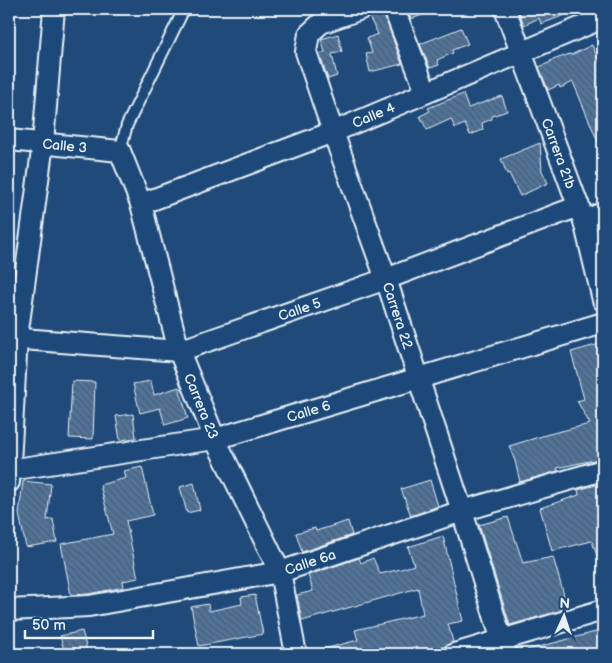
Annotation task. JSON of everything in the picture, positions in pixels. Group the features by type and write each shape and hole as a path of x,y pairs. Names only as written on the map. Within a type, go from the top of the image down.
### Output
{"street":[{"path":"9,474 13,338 43,142 54,9"},
{"name":"Carrera 22","path":"361,9 321,23 309,34 306,52 386,278 462,511 504,648"},
{"path":"394,9 426,92"},
{"name":"Carrera 21b","path":"505,9 582,214 603,300"},
{"name":"Calle 4","path":"141,204 333,132 603,18"},
{"name":"Calle 3","path":"9,140 120,151"},
{"name":"Carrera 23","path":"120,151 141,204 179,351 215,439 280,572 296,654"},
{"name":"Calle 5","path":"13,338 179,351 386,278 582,214 603,213"},
{"name":"Calle 6","path":"9,474 215,439 603,323"},
{"name":"Calle 6a","path":"9,610 89,606 280,572 462,511 603,470"},
{"path":"454,654 504,648 603,610"}],"lane":[{"path":"120,151 127,126 184,9"}],"building":[{"path":"373,9 382,9 402,64 370,72 366,54 372,53 367,38 378,34 369,17"},
{"path":"407,9 434,9 434,11 411,19"},
{"path":"518,9 578,10 541,24 539,18 524,25"},
{"path":"461,28 468,44 452,50 453,53 437,60 439,65 430,68 420,44"},
{"path":"338,34 342,52 332,54 337,76 328,79 319,53 325,52 321,39"},
{"path":"592,45 603,70 603,154 573,82 560,88 559,85 548,90 539,67"},
{"path":"463,94 468,108 502,96 507,111 492,116 492,119 482,123 483,130 470,135 465,124 455,128 451,119 427,130 420,116 430,111 428,108"},
{"path":"540,143 542,171 548,183 520,196 509,173 507,174 501,159"},
{"path":"603,343 603,458 557,468 558,471 520,482 509,446 590,424 577,401 584,399 571,352"},
{"path":"72,381 95,382 93,439 69,438"},
{"path":"151,381 154,395 179,387 188,418 165,425 160,408 140,413 133,384"},
{"path":"133,414 136,438 120,440 116,416"},
{"path":"142,467 153,515 126,521 138,578 123,581 124,587 88,594 71,595 61,544 113,534 100,485 126,478 124,471"},
{"path":"430,480 438,506 411,516 401,489"},
{"path":"23,481 51,484 47,520 53,519 57,542 26,547 19,514"},
{"path":"194,483 200,510 187,513 180,487"},
{"path":"603,483 603,567 601,568 592,541 552,551 540,508 579,495 578,490"},
{"path":"508,517 523,563 553,557 567,606 559,611 510,625 479,525"},
{"path":"348,521 352,535 302,552 296,533 315,528 316,531"},
{"path":"443,536 463,621 448,624 453,642 419,654 321,654 320,650 358,640 355,630 423,614 418,588 302,621 297,595 313,591 308,575 359,558 361,563 373,558 380,574 401,569 414,565 408,547"},
{"path":"255,595 263,634 199,646 191,607 208,604 209,611 242,604 241,597"},
{"path":"603,630 603,654 528,654 527,650"},
{"path":"82,631 88,654 65,654 60,636"}]}
